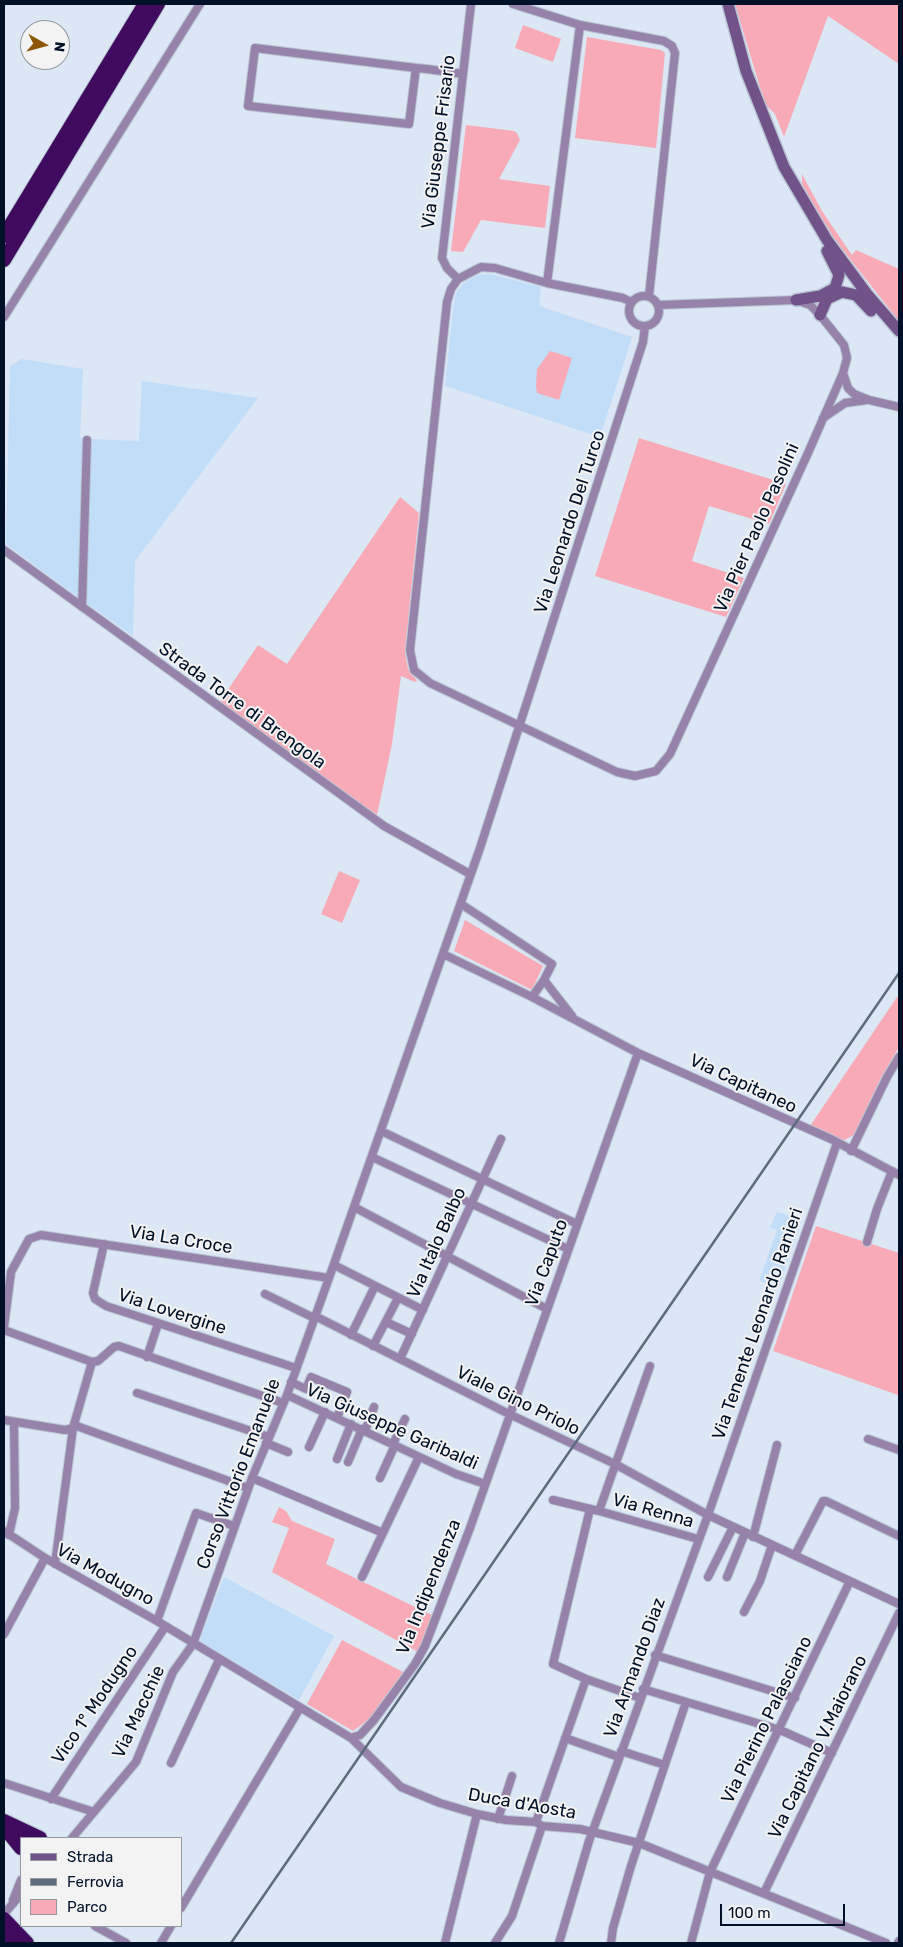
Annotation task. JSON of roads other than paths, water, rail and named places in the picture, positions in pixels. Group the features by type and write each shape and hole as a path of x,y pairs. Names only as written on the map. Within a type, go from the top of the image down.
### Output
{"highway":[{"path":"4,236 145,4"},
{"path":"4,260 158,4"},
{"path":"4,1820 38,1837"},
{"path":"4,1828 20,1847"},
{"path":"4,1918 27,1943"},
{"path":"4,1936 12,1943"}],"main road":[{"path":"728,4 746,70 784,167 826,240 867,294 898,329"},
{"path":"796,300 828,293 838,282 837,268 827,254 826,240"},
{"path":"820,315 827,299 842,292 849,292 862,300 879,320 898,329"}],"street":[{"path":"4,317 200,4"},
{"name":"Via Giuseppe Frisario","path":"458,279 447,268 442,258 471,4"},
{"path":"513,4 580,25 664,41 672,46 675,53 649,296"},
{"path":"547,283 580,25"},
{"path":"416,68 409,124 248,106 255,48 416,68 463,74"},
{"path":"458,279 481,267 495,268 547,283 622,298 631,302"},
{"name":"Via Pier Paolo Pasolini","path":"458,279 451,289 447,302 410,658 414,670 430,683 624,774 646,775 656,771 664,764 694,705 842,373 847,351 820,315 810,306 796,300"},
{"path":"639,296 649,296 658,305 658,317 653,323 646,326 637,324 630,318 631,302 639,296"},
{"path":"658,305 796,300"},
{"name":"Via Leonardo Del Turco","path":"443,954 519,726 643,342 646,326"},
{"path":"842,373 848,388 854,394 869,400 899,406"},
{"path":"823,418 845,403 869,400"},
{"path":"82,606 87,440"},
{"name":"Strada Torre di Brengola","path":"4,550 234,719 384,826 470,874"},
{"path":"461,904 552,964 532,997"},
{"name":"Via Capitaneo","path":"443,954 532,997 638,1053 837,1143 896,1173"},
{"name":"Corso Vittorio Emanuele","path":"193,1644 248,1488 285,1399 334,1265 443,954"},
{"path":"544,980 575,1019"},
{"name":"Via Caputo","path":"485,1484 638,1053"},
{"path":"851,1151 887,1077 899,1057"},
{"path":"381,1131 577,1224"},
{"name":"Via Italo Balbo","path":"400,1359 500,1139"},
{"name":"Via Tenente Leonardo Ranieri","path":"708,1515 837,1143"},
{"path":"372,1157 568,1249"},
{"path":"867,1242 877,1209 896,1173"},
{"path":"354,1207 547,1309"},
{"name":"Via La Croce","path":"4,1328 11,1272 29,1239 40,1236 329,1278"},
{"name":"Via Lovergine","path":"104,1244 93,1293 95,1299 106,1306 158,1324 296,1368"},
{"path":"334,1265 423,1310"},
{"path":"351,1335 375,1286"},
{"name":"Viale Gino Priolo","path":"265,1294 615,1464 708,1515 899,1604"},
{"path":"373,1346 398,1298"},
{"path":"386,1322 412,1334"},
{"path":"147,1357 158,1324"},
{"path":"4,1328 92,1362 74,1427 55,1564"},
{"name":"Via Giuseppe Garibaldi","path":"92,1362 98,1361 114,1347 119,1346 147,1357 325,1412 420,1457 485,1484"},
{"path":"599,1511 650,1366"},
{"path":"291,1382 306,1389 311,1377 347,1392 337,1418"},
{"path":"137,1393 268,1440 288,1452"},
{"path":"348,1462 374,1407"},
{"path":"309,1447 325,1412"},
{"path":"4,1420 14,1424 64,1430 74,1427 248,1488"},
{"path":"380,1478 405,1420"},
{"path":"6,1533 14,1508 14,1424"},
{"path":"337,1459 351,1424"},
{"path":"868,1439 899,1450"},
{"path":"753,1537 777,1445"},
{"path":"362,1577 420,1457"},
{"path":"252,1478 383,1533"},
{"name":"Via Indipendenza","path":"351,1738 360,1735 374,1720 416,1664 436,1618 485,1484"},
{"name":"Via Renna","path":"553,1500 589,1513 599,1511 698,1539"},
{"path":"795,1555 823,1501 831,1503 899,1536"},
{"path":"157,1621 196,1513 234,1526"},
{"path":"589,1513 553,1664 586,1679 640,1698"},
{"name":"Via Armando Diaz","path":"560,1943 592,1832 655,1655 708,1515"},
{"path":"708,1578 733,1527"},
{"name":"Via Modugno","path":"6,1533 55,1564 157,1621 300,1708"},
{"path":"727,1577 745,1533"},
{"path":"744,1612 760,1582 772,1545"},
{"path":"4,1634 45,1558"},
{"name":"Via Pierino Palasciano","path":"692,1943 710,1872 780,1730 850,1581"},
{"name":"Via Capitano V.Maiorano","path":"764,1893 899,1613"},
{"name":"Vico 1° Modugno","path":"50,1799 165,1627"},
{"name":"Via Macchie","path":"74,1836 136,1762 173,1672 193,1644"},
{"path":"655,1655 795,1698"},
{"path":"171,1763 219,1660"},
{"path":"494,1943 512,1916 565,1738 586,1679"},
{"path":"643,1689 780,1730 832,1753"},
{"path":"611,1943 616,1919 639,1843 686,1702"},
{"path":"182,1906 300,1708"},
{"name":"Duca d'Aosta","path":"300,1708 351,1738 401,1786 440,1803 498,1819 592,1832 639,1843 886,1943"},
{"path":"565,1738 665,1766"},
{"path":"498,1819 512,1776"},
{"path":"4,1783 94,1812"},
{"path":"445,1943 477,1814"},
{"path":"11,1904 20,1882"},
{"path":"4,1914 20,1895"},
{"path":"97,1927 126,1943"},
{"path":"160,1943 170,1927"}],"railway":[{"path":"231,1943 899,973"}]}
